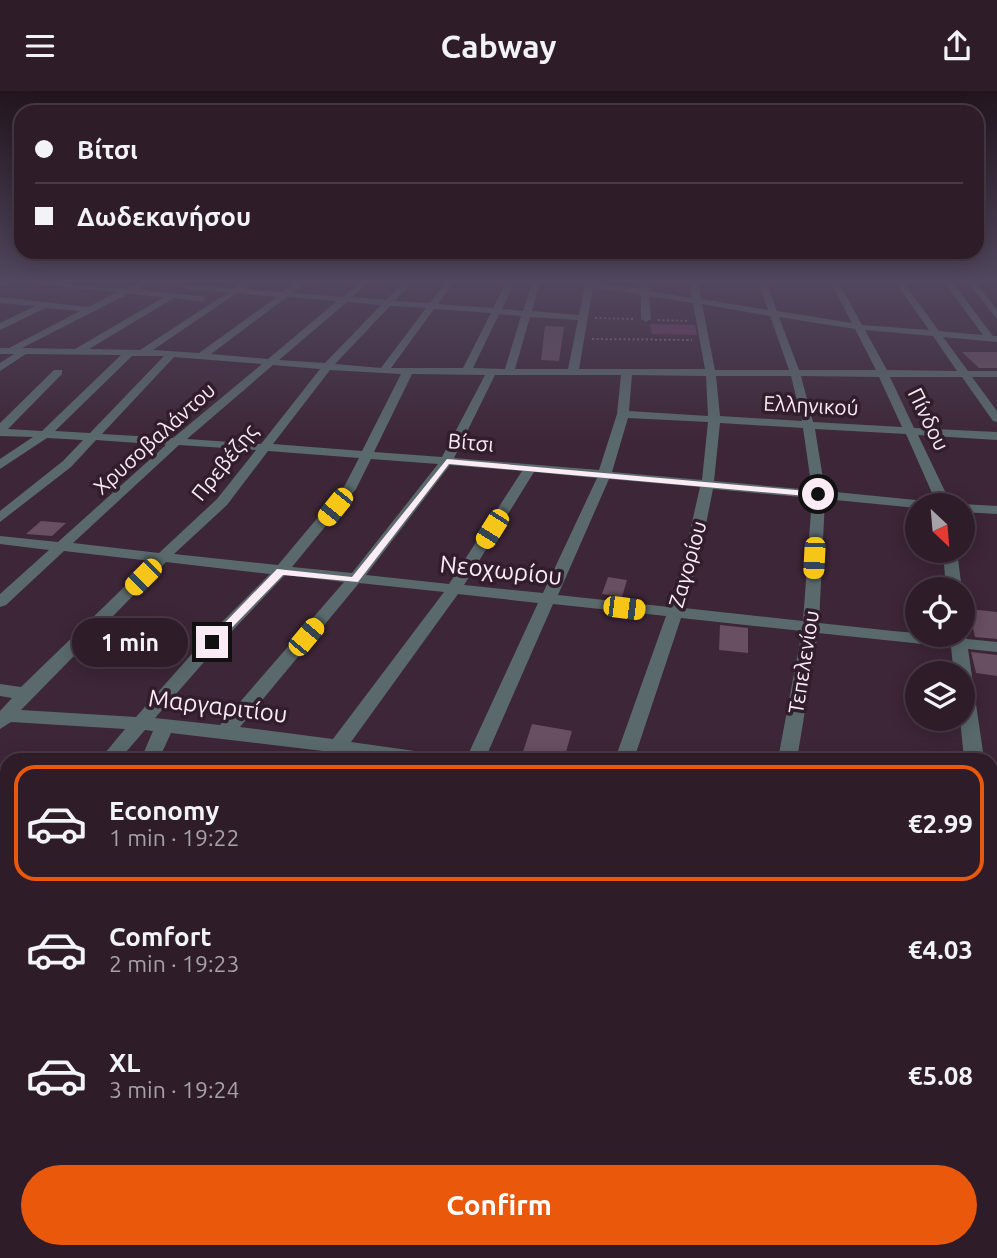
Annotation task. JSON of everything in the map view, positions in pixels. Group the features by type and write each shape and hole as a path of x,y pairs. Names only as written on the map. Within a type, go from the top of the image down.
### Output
{"street":[{"path":"5,351 41,333"},
{"path":"79,351 108,333"},
{"path":"0,465 45,434 137,352 167,333"},
{"path":"202,356 233,333"},
{"name":"Χρυσοβαλάντου","path":"0,602 177,441 304,333"},
{"name":"Πρεβέζης","path":"3,720 25,694 222,502 326,368 358,333"},
{"path":"384,371 412,333"},
{"path":"467,371 485,333"},
{"path":"509,372 521,333"},
{"path":"573,371 580,333"},
{"name":"Ζαγορίου","path":"626,753 674,614 710,484 714,419 710,372 702,333"},
{"name":"Τεπελενίου","path":"782,333 808,424 818,494 811,627 788,753"},
{"name":"Πίνδου","path":"860,333 910,429 939,493"},
{"path":"914,333 994,339"},
{"path":"935,333 997,419"},
{"path":"5,351 137,352 384,371 997,374"},
{"path":"0,368 26,351"},
{"path":"0,518 67,464 172,354"},
{"path":"114,753 212,642 281,571 335,507 351,486 408,371"},
{"path":"478,753 604,476 623,414 627,371"},
{"path":"0,431 58,372"},
{"path":"225,732 354,580 447,461 491,372"},
{"name":"Ελληνικού","path":"623,414 997,436"},
{"name":"Βίτσι","path":"0,431 366,454 905,503"},
{"path":"334,753 455,589 530,469"},
{"path":"975,509 997,510"},
{"name":"Νεοχωρίου","path":"0,540 674,614 905,635"},
{"name":"Νεοχωρίου","path":"975,642 997,647"},
{"path":"960,647 973,753"},
{"path":"0,690 25,694"},
{"name":"Μαργαριτίου","path":"3,720 86,718 140,723 225,732 334,753"},
{"path":"152,753 166,726"}],"path":[{"path":"579,339 703,341"}],"shaded area":[{"path":"697,333 697,335 652,334"}],"building":[{"path":"544,333 563,333 559,361 541,360"},
{"path":"962,352 997,352 997,368 979,368"},
{"path":"41,521 66,523 52,536 26,534"},
{"path":"608,577 627,580 622,597 602,594"},
{"path":"975,610 997,612 997,639 975,637"},
{"path":"720,625 748,628 748,653 719,650"},
{"path":"971,652 997,655 997,676 976,673"},
{"path":"532,724 572,731 566,753 523,753"}],"route":[{"path":"212,642 281,571 354,580 447,461 818,494"}]}
